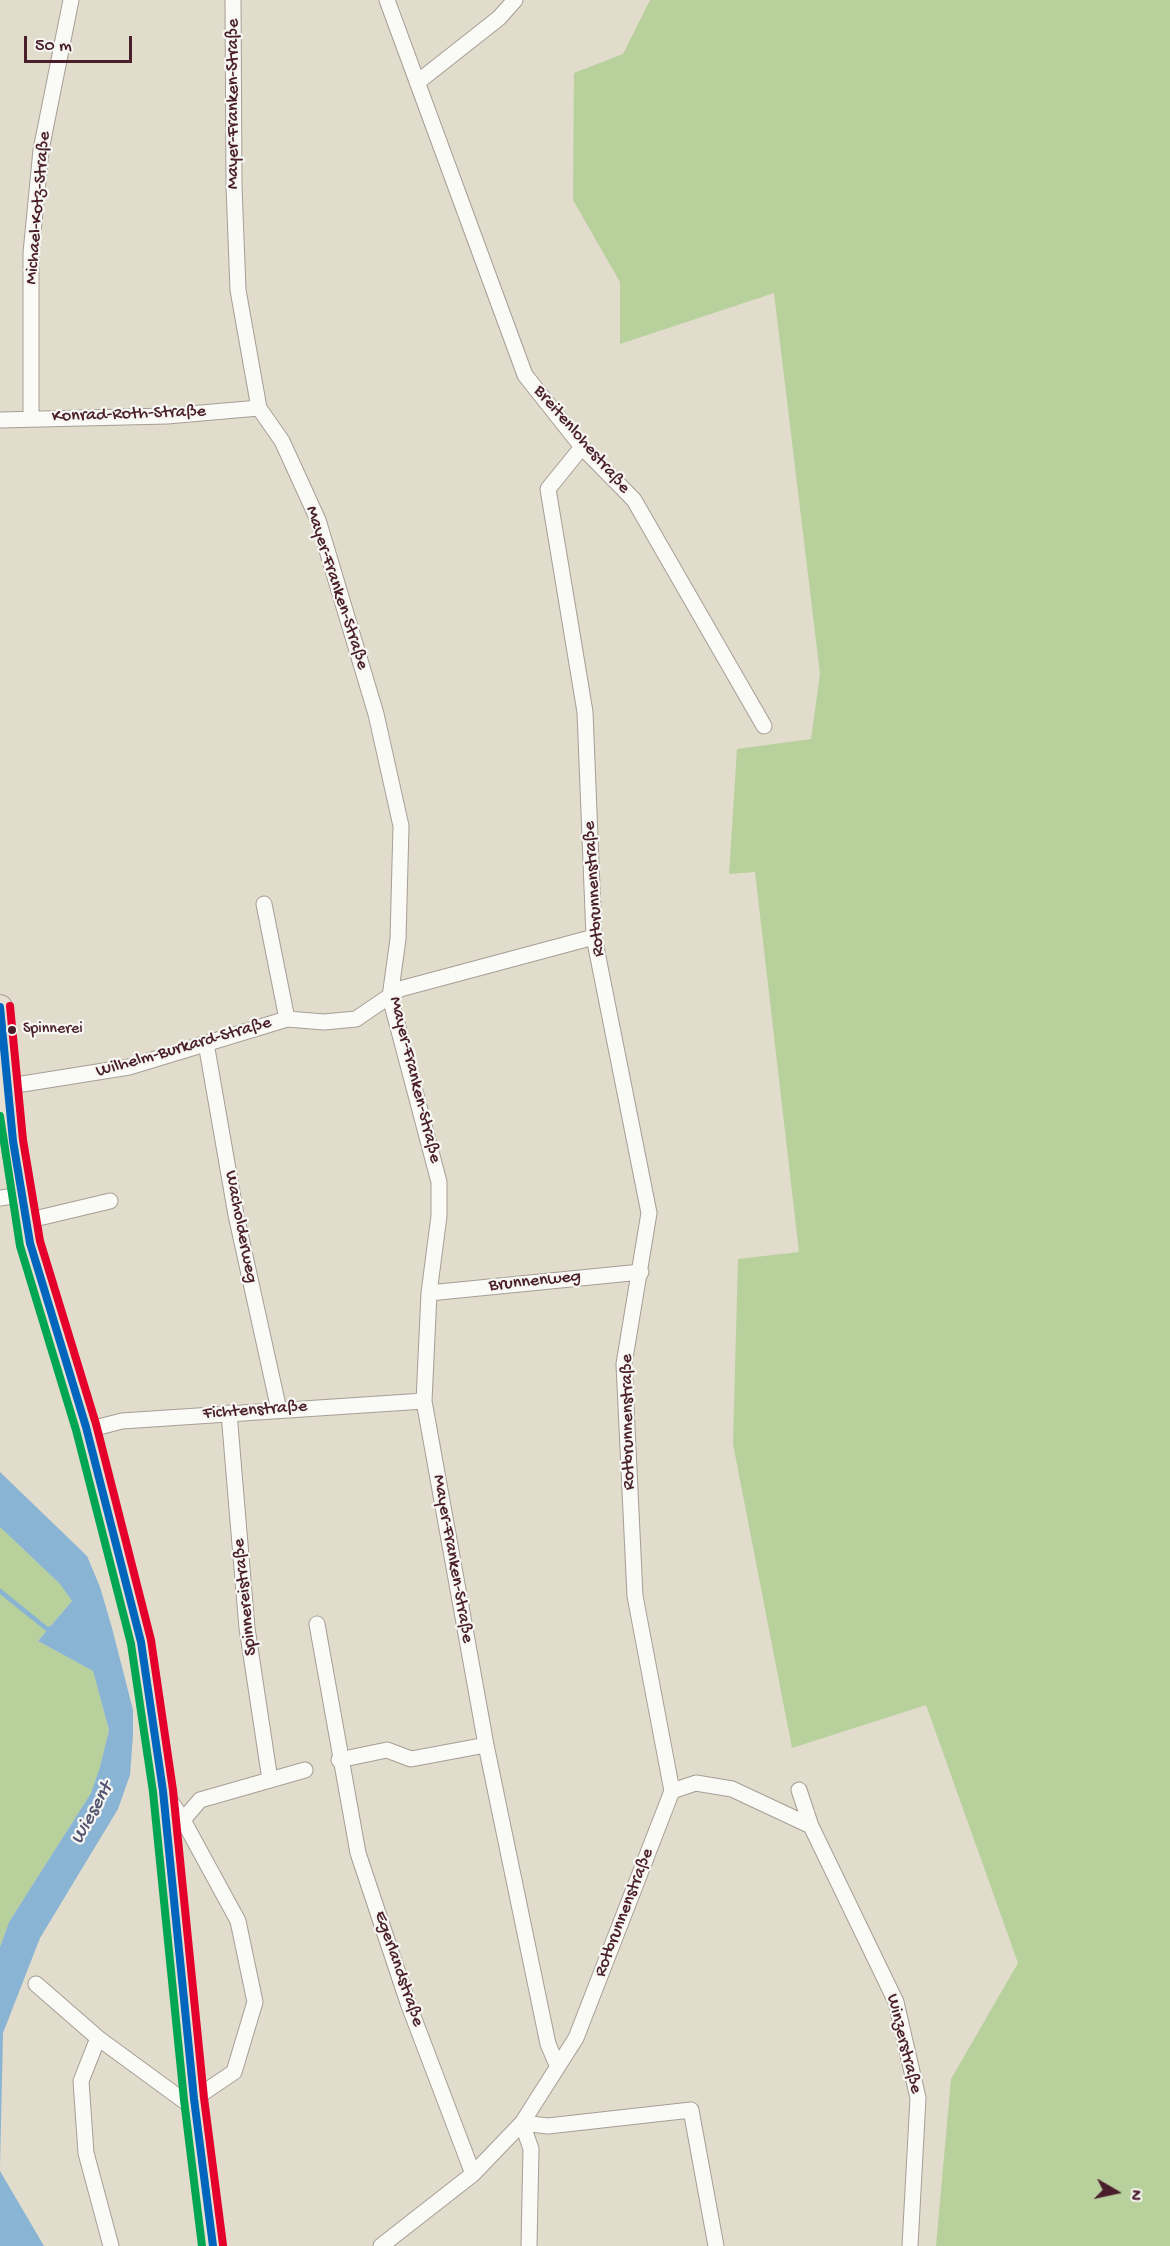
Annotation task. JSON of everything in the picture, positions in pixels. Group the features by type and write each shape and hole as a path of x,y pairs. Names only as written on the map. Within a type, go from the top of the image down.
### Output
{"main road":[{"path":"0,1007 10,1086 11,1197 26,1221 51,1317 87,1430 141,1642 163,1791 195,2104 213,2246"}],"street":[{"name":"Michael-Kotz-Straße","path":"31,418 31,253 41,150 70,0"},
{"name":"Mayer-Franken-Straße","path":"233,0 234,186 238,290 258,408 282,441 318,520 376,714 401,826 398,939 390,997 439,1182 440,1216 429,1293 424,1401 486,1745 548,2044 557,2065"},
{"name":"Breitenlohestraße","path":"387,0 419,81 525,375 582,447 634,500 764,726"},
{"path":"419,81 499,18 515,0"},
{"name":"Konrad-Roth-Straße","path":"0,420 167,416 258,408"},
{"name":"Rotbrunnenstraße","path":"381,2246 473,2174 522,2123 576,2038 672,1791 635,1596 624,1364 649,1214 594,937 585,712 548,489 582,447"},
{"name":"Wilhelm-Burkard-Straße","path":"264,904 286,1019"},
{"name":"Wilhelm-Burkard-Straße","path":"10,1086 129,1067 286,1019 324,1022 356,1019 400,989 594,937"},
{"name":"Wacholderweg","path":"206,1042 236,1215 279,1410"},
{"path":"26,1221 110,1201"},
{"name":"Brunnenweg","path":"429,1293 641,1272"},
{"name":"Fichtenstraße","path":"87,1430 122,1421 424,1401"},
{"name":"Spinnereistraße","path":"229,1413 248,1628 270,1780"},
{"name":"Egerlandstraße","path":"317,1624 339,1760 358,1853 408,2003 473,2174"},
{"path":"339,1760 387,1750 411,1759 486,1745"},
{"path":"183,1820 200,1800 305,1770"},
{"path":"672,1791 696,1783 732,1789 811,1826"},
{"name":"Winzerstraße","path":"799,1790 811,1826 896,2002 918,2098 910,2246"},
{"path":"36,1984 98,2038 195,2104 234,2072 255,2002 238,1921 183,1820 163,1791"},
{"path":"98,2038 81,2081 86,2153 111,2246"},
{"path":"529,2246 531,2150 522,2123 548,2126 691,2110 716,2246"}],"green space":[{"path":"650,0 1170,0 1170,2246 936,2246 951,2079 1018,1963 926,1705 792,1748 733,1444 738,1259 799,1252 755,872 729,874 737,749 811,739 820,674 774,293 620,344 620,282 573,200 574,73 623,54"},
{"path":"0,1527 60,1584 72,1601 38,1641 93,1671 109,1730 91,1793 9,1922 0,1947"}],"water":[{"path":"0,1472 87,1556 100,1587 112,1628 133,1710 133,1735 130,1775 118,1809 40,1938 3,2033 0,2166 0,1947 9,1922 91,1793 109,1730 93,1671 38,1641 72,1601 60,1584 0,1527"},
{"path":"0,2171 44,2246 0,2246"}],"waterway":[{"name":"Wiesent","path":"0,1591 47,1629 54,1628"}],"transit line":[{"path":"10,1006 23,1140 40,1241 96,1424 151,1640 173,1790 204,2098 223,2245"},
{"path":"0,1007 13,1141 30,1243 86,1427 141,1642 163,1791 194,2099 213,2246"},
{"path":"0,1116 20,1246 76,1430 131,1644 153,1792 184,2100 202,2246"}],"place":[{"name":"Spinnerei","path":"12,1030"}]}
